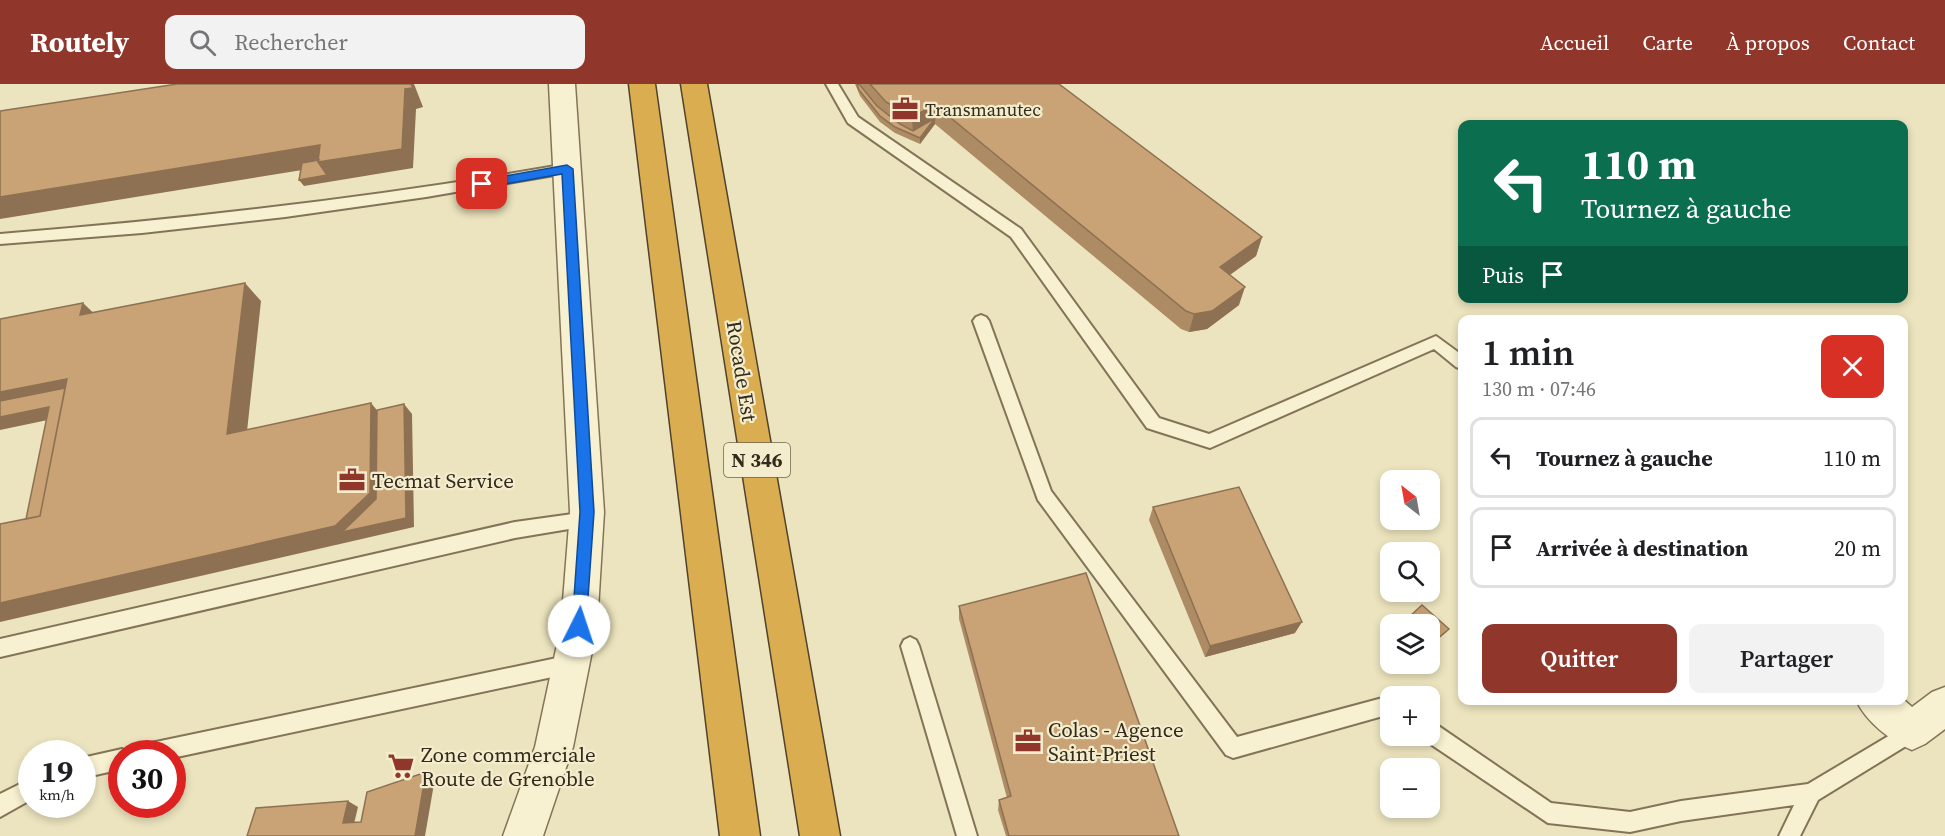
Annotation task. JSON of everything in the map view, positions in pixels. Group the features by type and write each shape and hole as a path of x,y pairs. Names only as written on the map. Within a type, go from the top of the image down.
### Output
{"highway":[{"name":"N 346","path":"642,84 740,836"},
{"name":"Rocade Est","path":"694,84 820,836"}],"street":[{"path":"523,836 554,747 579,626 587,519 562,84"},
{"path":"1881,705 1912,731 1945,705"}],"lane":[{"path":"832,84 853,120 1016,233 1153,423 1210,441 1436,342 1458,360"},
{"path":"0,239 135,230 461,188 567,169"},
{"path":"981,321 1044,495 1233,748 1380,708"},
{"path":"0,648 515,530 587,519"},
{"path":"910,646 967,836"},
{"path":"186,746 571,664"},
{"path":"1440,739 1548,813 1633,829 1681,811 1811,793 1912,731"},
{"path":"1789,836 1811,793"},
{"path":"0,807 18,795"}],"building":[{"path":"177,84 411,84 413,88 405,89 402,149 318,162 320,145 0,197 0,111"},
{"path":"857,84 877,106 913,131 935,118 920,138 895,127 880,116 859,90"},
{"path":"870,84 1059,84 1262,237 1220,267 1245,287 1212,311 1194,314 1186,311 935,105 912,117 886,102"},
{"path":"319,160 318,162 327,175 299,180 302,163"},
{"path":"245,283 227,434 371,403 370,493 335,526 0,603 0,524 40,516 67,379 0,392 0,319 83,303 80,315"},
{"path":"65,388 40,516 26,519 49,407 0,417 0,401"},
{"path":"404,404 406,518 342,532 376,499 377,410"},
{"path":"1239,487 1302,622 1210,646 1153,507"},
{"path":"1086,573 1179,836 1009,836 999,800 1011,796 959,606"},
{"path":"1422,605 1432,614 1412,614"},
{"path":"1440,621 1449,629 1440,637"},
{"path":"426,772 415,836 247,836 256,808 348,801 343,823 361,822 367,792"}],"place":[{"name":"Transmanutec","path":"905,109"},
{"name":"Tecmat Service","path":"352,480"},
{"name":"Colas - Agence Saint-Priest","path":"1028,741"},
{"name":"Zone commerciale Route de Grenoble","path":"401,766"}],"route":[{"path":"482,184 567,169 587,512 579,626"}]}
